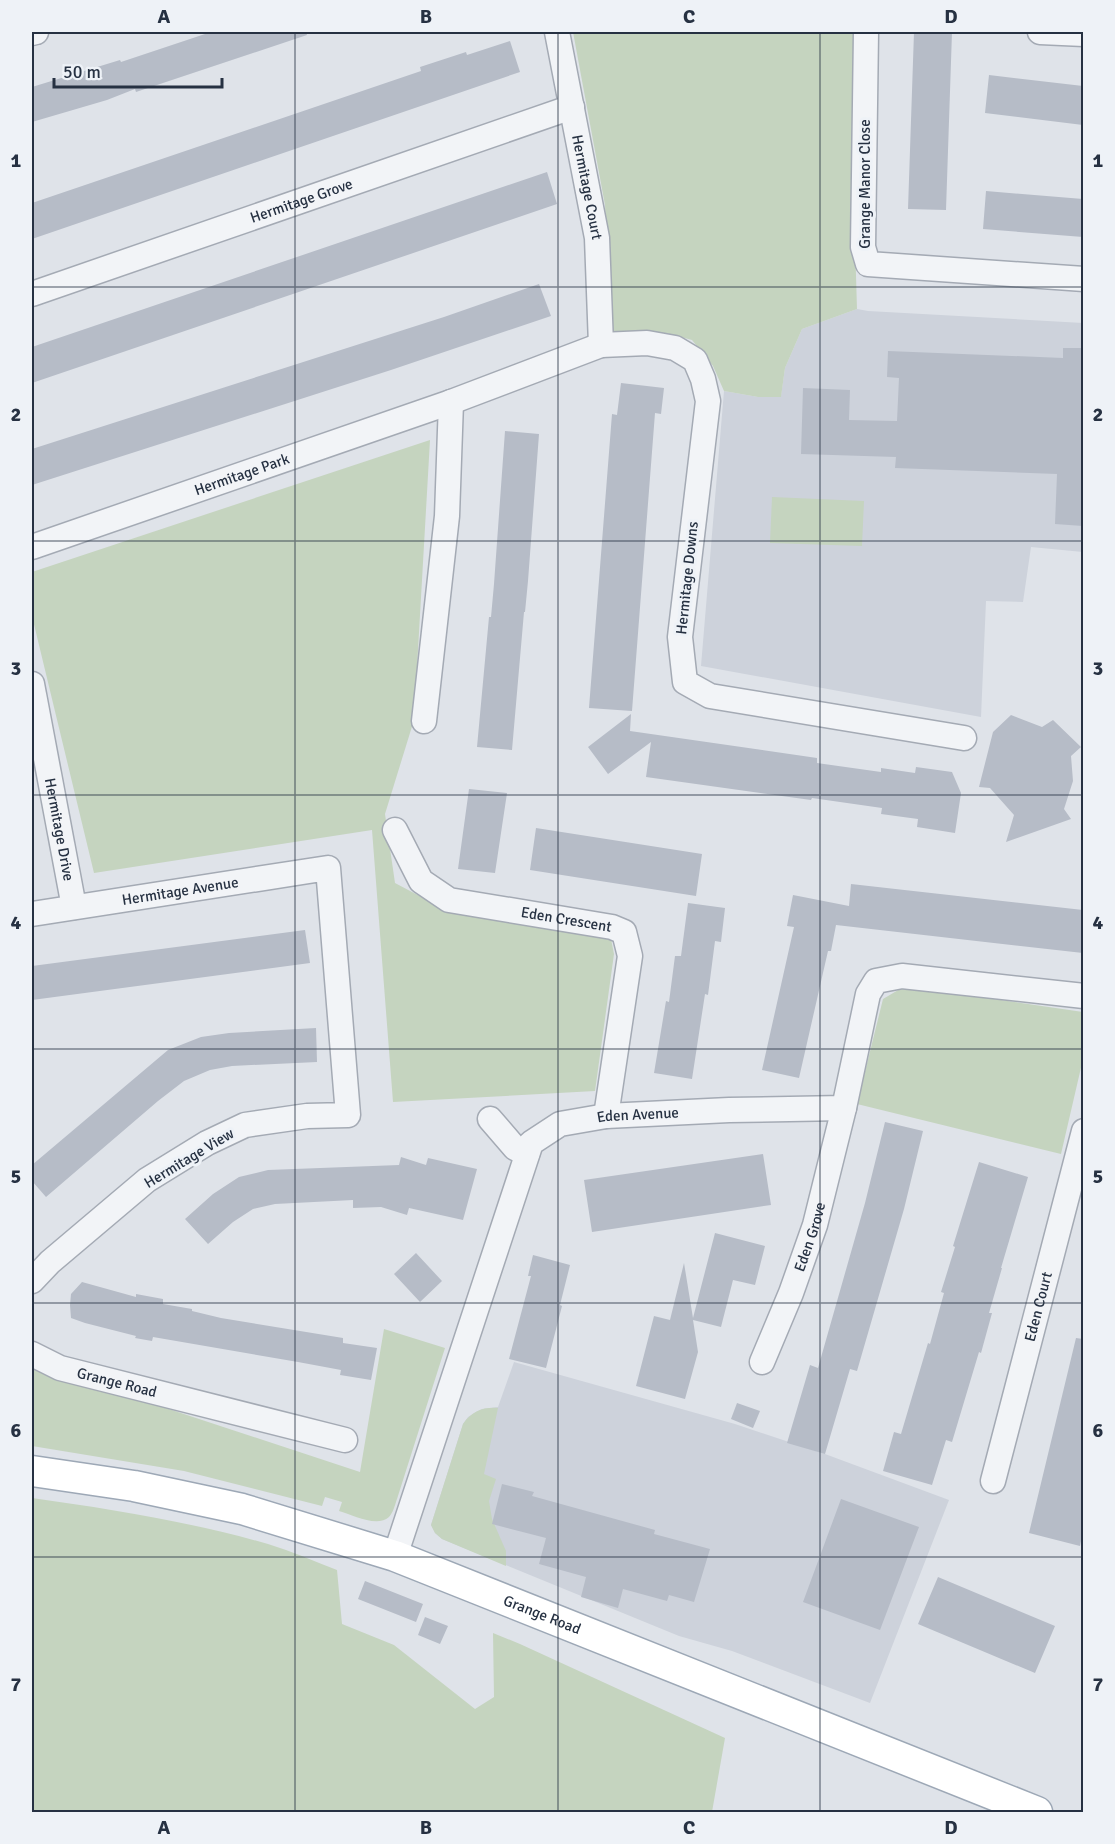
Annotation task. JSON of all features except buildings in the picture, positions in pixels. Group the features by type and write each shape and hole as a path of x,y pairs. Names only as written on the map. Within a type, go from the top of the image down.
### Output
{"main road":[{"name":"Grange Road","path":"32,1471 134,1486 242,1509 395,1556 1036,1812"}],"street":[{"path":"32,33 36,32"},
{"name":"Hermitage Court","path":"558,32 597,238 601,345"},
{"name":"Grange Manor Close","path":"866,32 863,247 868,264 1083,279"},
{"path":"1040,32 1083,34"},
{"name":"Hermitage Grove","path":"32,294 572,107"},
{"name":"Hermitage Downs","path":"601,345 648,343 675,348 694,360 703,379 708,401 680,637 685,682 710,696 964,738"},
{"name":"Hermitage Park","path":"32,547 451,402 601,345"},
{"path":"424,721 447,516 451,402"},
{"name":"Hermitage Drive","path":"32,684 74,907"},
{"name":"Eden Crescent","path":"395,830 421,881 449,900 612,927 624,932 630,956 606,1116"},
{"name":"Hermitage Avenue","path":"32,914 328,868"},
{"name":"Hermitage View","path":"32,1281 50,1262 147,1180 207,1143 245,1125 307,1116 348,1114 328,868"},
{"path":"844,1108 868,994 876,981 902,976 1083,996"},
{"name":"Eden Avenue","path":"529,1148 560,1124 606,1116 729,1110 844,1108"},
{"name":"Eden Grove","path":"762,1362 815,1225 844,1108"},
{"path":"395,1556 529,1148 515,1148 490,1119"},
{"name":"Eden Court","path":"993,1481 1079,1155 1083,1131"},
{"name":"Grange Road","path":"32,1354 60,1368 345,1440"}],"shaded area":[{"path":"857,309 1083,323 1083,552 1031,547 1023,602 986,601 981,717 701,666 724,391 758,397 781,396 785,368 802,329"},
{"path":"514,1362 735,1424 825,1454 949,1500 870,1703 732,1651 679,1636 442,1539 435,1533 431,1525 463,1424 468,1417 482,1409 498,1407"}],"green space":[{"path":"573,32 858,32 854,208 857,309 802,329 785,368 781,397 758,397 724,391 713,366 692,340 666,333 620,337 610,331 605,205"},
{"path":"430,440 414,720 385,814 395,883 446,910 610,934 614,954 595,1091 393,1102 372,830 94,873 32,616 32,572"},
{"path":"772,497 864,501 862,546 770,543"},
{"path":"905,986 1083,1012 1083,1059 1061,1154 857,1104 883,999"},
{"path":"384,1329 445,1348 395,1506 389,1517 384,1520 365,1520 339,1511 342,1502 325,1497 322,1506 184,1471 32,1446 32,1364 360,1472"},
{"path":"498,1408 484,1474 496,1479 489,1501 492,1519 506,1551 506,1566 442,1539 431,1525 463,1424 478,1411"},
{"path":"32,1498 210,1529 277,1547 337,1570 342,1624 394,1645 475,1709 494,1697 493,1633 725,1738 712,1812 32,1812"}]}
